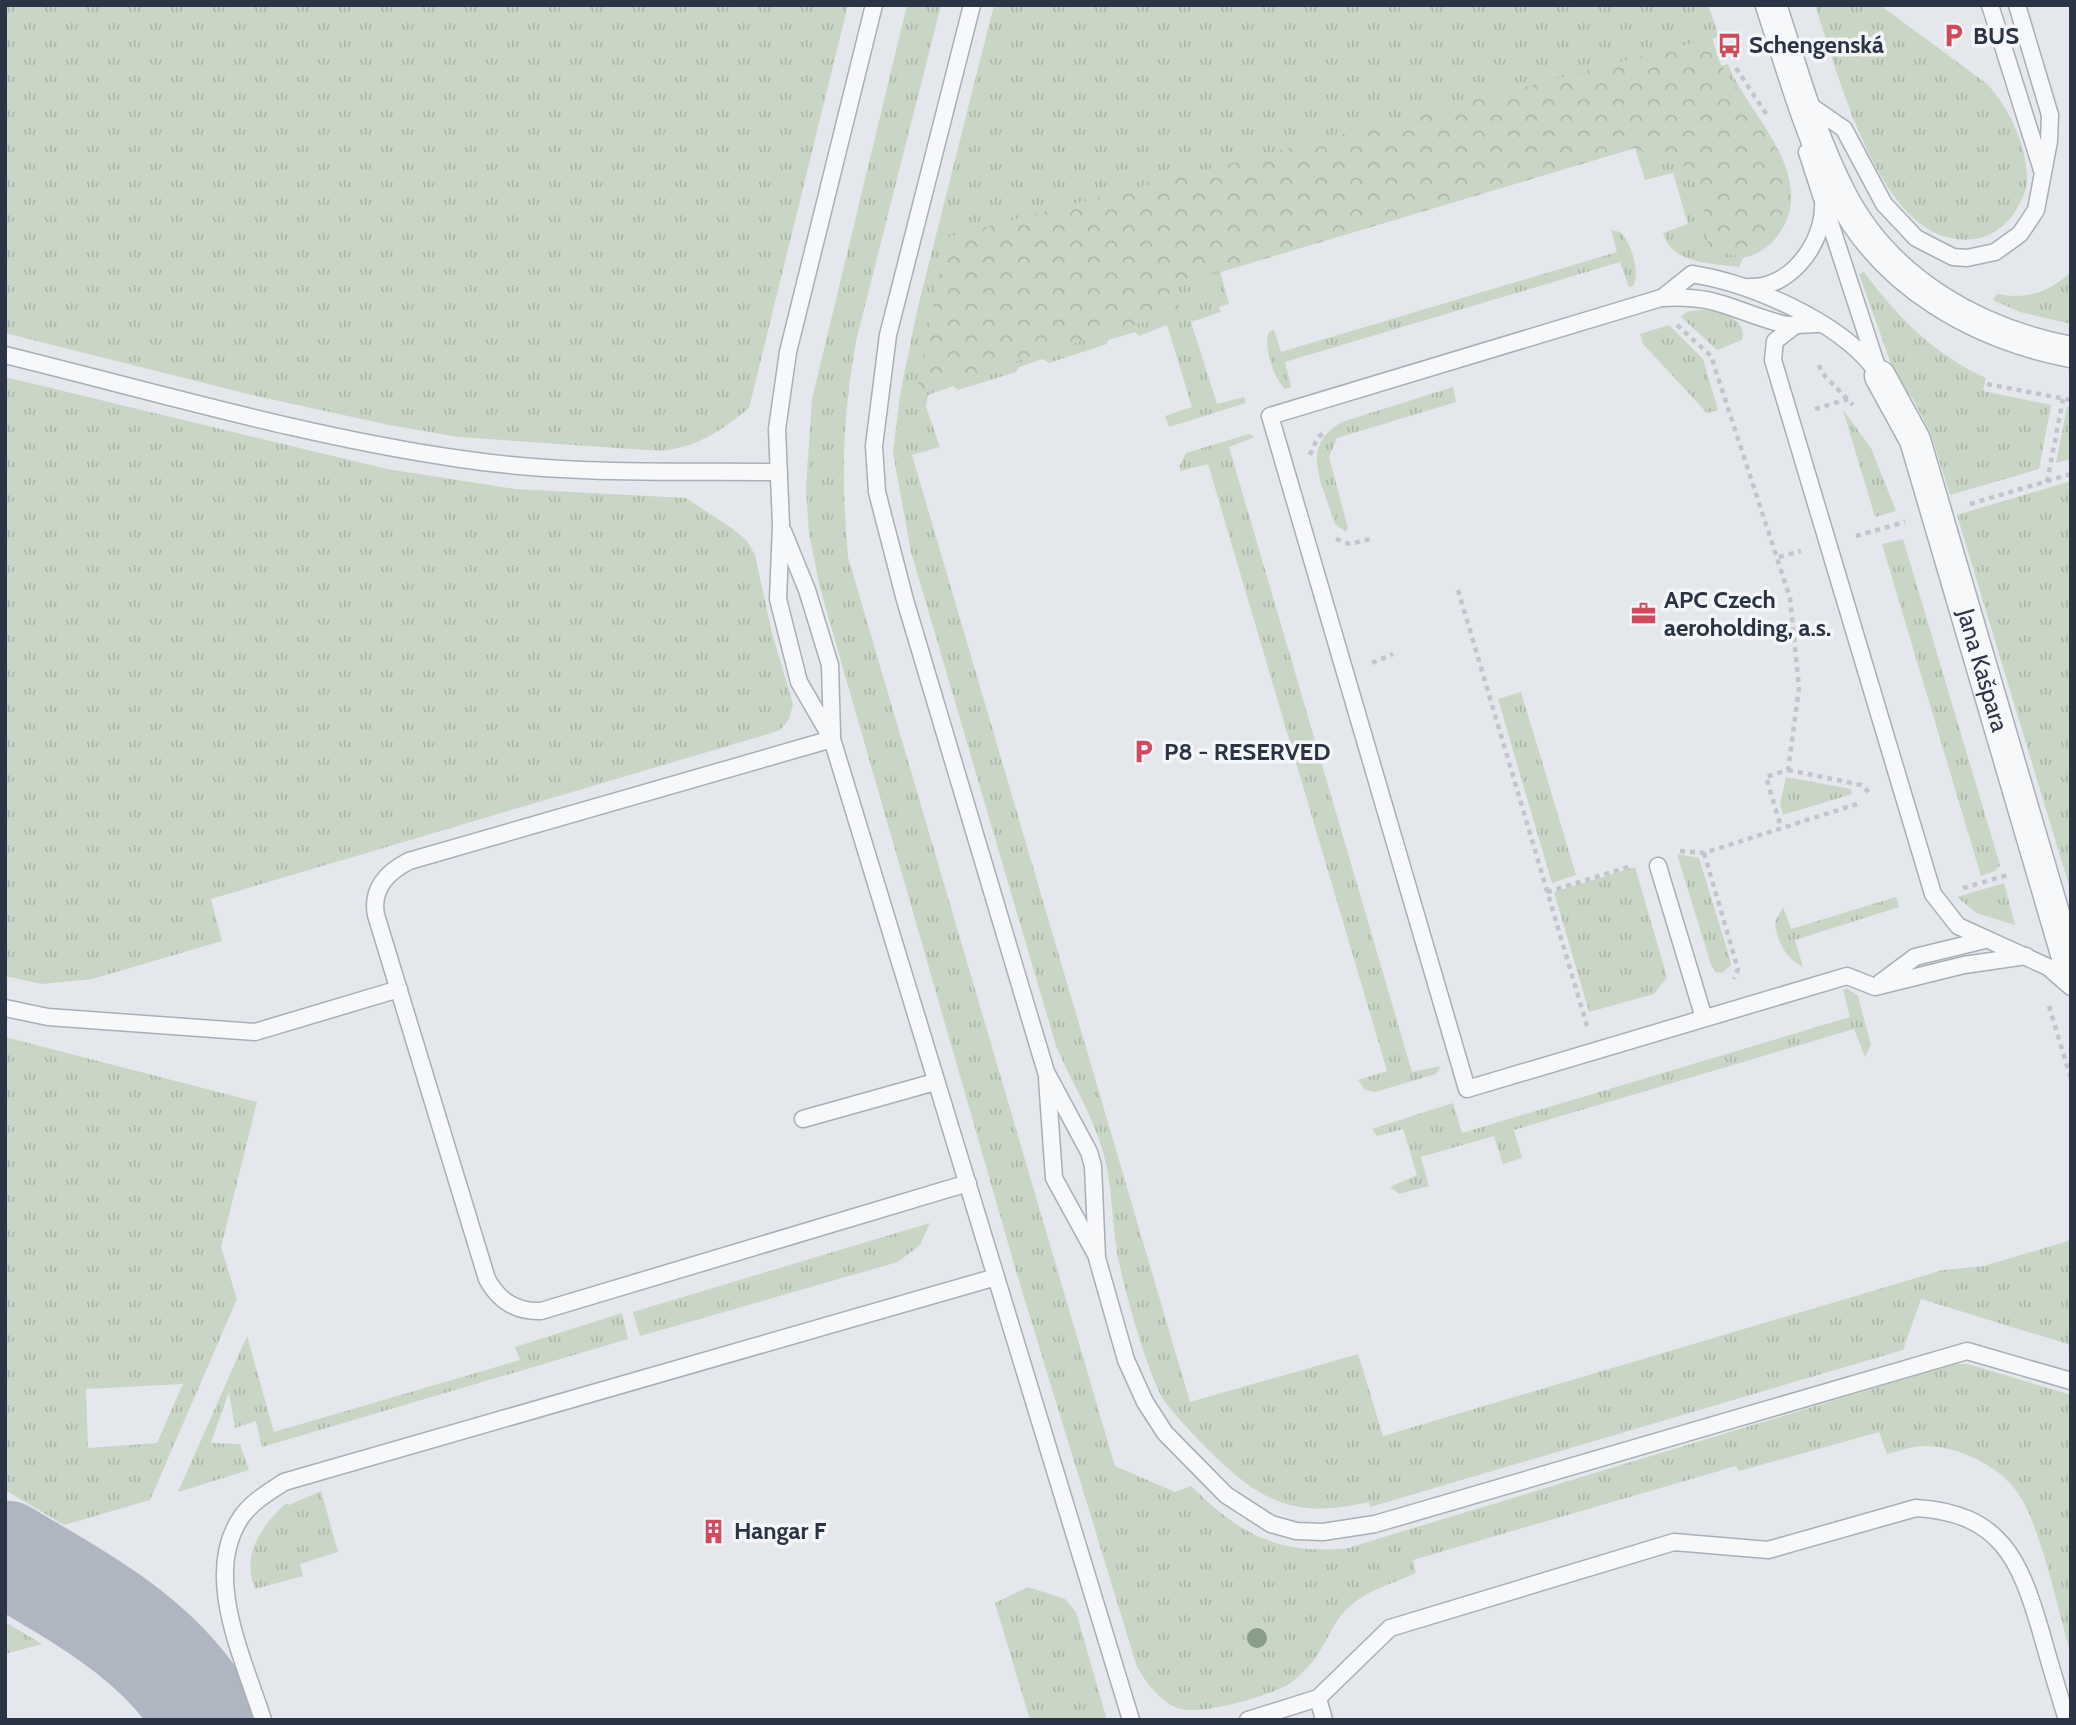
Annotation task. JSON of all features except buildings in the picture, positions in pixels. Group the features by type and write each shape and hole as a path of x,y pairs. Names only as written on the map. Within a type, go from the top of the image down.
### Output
{"street":[{"path":"1771,5 1822,155 1842,197 1870,239 1905,276 1947,307 1993,331 2071,352"},
{"name":"Jana Kašpara","path":"1880,376 1915,440 2071,971"}],"lane":[{"path":"874,5 788,352 777,429 781,526 778,599 799,682 832,739 1131,1720"},
{"path":"972,5 888,335 874,446 877,492 891,550 1046,1072 1089,1152 1093,1166 1097,1258"},
{"path":"1990,5 2043,176"},
{"path":"1803,100 1844,128 1870,181 1899,223 1916,238 1953,257 1983,255 2008,245 2029,223 2036,210 2050,115 2017,5"},
{"path":"1803,100 1802,140 1880,376"},
{"path":"1743,286 1774,283 1805,256 1822,220 1822,197"},
{"path":"1661,298 1692,274 1743,286 1790,305 1858,350 1880,376"},
{"path":"1818,324 1779,323 1720,301 1689,296 1661,298 1270,416 1467,1089 1847,976 1875,987 1964,965 2026,956"},
{"path":"1797,324 1775,341 1773,360 1933,894 1958,926 2026,956 2058,974 2071,987"},
{"path":"5,355 321,432 463,460 553,468 779,472"},
{"path":"781,526 807,590 830,665 832,739"},
{"path":"832,739 398,866 380,883 374,905 487,1279 501,1298 519,1310 541,1311 968,1183"},
{"path":"1658,866 1704,1018"},
{"path":"1875,987 1915,957 1985,940"},
{"path":"5,1008 48,1017 255,1032 399,989"},
{"path":"1046,1072 1054,1178 1097,1258 1126,1360 1155,1419 1192,1462 1236,1503 1271,1524 1296,1531 1324,1532 1362,1527 1967,1351 2071,1381"},
{"path":"803,1119 935,1082"},
{"path":"262,1720 225,1596 223,1568 228,1543 242,1516 258,1499 284,1482 996,1277"},
{"path":"1248,1720 1318,1698 1390,1628 1674,1542 1768,1550 1916,1507 1937,1509 1959,1516 1981,1527 2011,1554 2027,1584 2067,1720"},
{"path":"1318,1698 1324,1720"}],"path":[{"path":"1674,322 1711,356 1779,557 1790,598 1798,688 1788,771"},
{"path":"1987,384 2071,400"},
{"path":"1812,410 1848,399"},
{"path":"2047,482 2063,399"},
{"path":"1310,461 1317,439 1333,425"},
{"path":"1968,504 2071,474"},
{"path":"1848,538 1916,519"},
{"path":"1329,530 1344,544 1370,539"},
{"path":"1779,557 1808,549"},
{"path":"1458,590 1587,1027"},
{"path":"1781,827 1766,777 1788,771 1861,785 1879,806"},
{"path":"1673,853 1685,849 1704,853 1857,804"},
{"path":"1704,853 1738,969 1730,983"},
{"path":"1547,892 1635,865"},
{"path":"1952,891 2013,874"},
{"path":"2046,996 2071,1079"}],"green space":[{"path":"5,5 848,5 749,408 708,437 686,446 661,451 459,437 389,425 252,395 5,333"},
{"path":"907,5 941,5 852,366 844,446 848,557 1115,1466 1175,1492 1191,1486 1244,1529 1281,1545 1324,1550 1348,1548 1954,1364 1968,1364 2071,1395 2071,1654 2038,1536 2015,1489 1994,1469 1953,1450 1919,1446 1887,1454 1879,1432 1739,1471 1736,1466 1413,1560 1416,1573 1372,1591 1356,1601 1343,1613 1319,1653 1304,1671 1286,1686 1272,1692 1230,1705 1188,1710 1165,1701 1145,1679 1137,1667 1016,1271 820,588 809,534 806,489 812,399"},
{"path":"994,5 1708,5 1719,36 1712,39 1721,66 1728,64 1737,84 1775,144 1785,165 1790,186 1790,208 1778,235 1765,248 1743,258 1739,267 1684,257 1668,243 1663,233 1688,224 1673,173 1645,180 1635,148 1220,271 1229,304 1219,307 1221,312 1191,322 1217,404 1244,397 1246,403 1169,427 1165,416 1192,407 1167,325 1139,336 1135,332 1108,340 1107,344 1049,363 1043,359 1019,367 1016,372 958,390 953,386 928,395 926,407 940,447 912,455 1190,1402 1358,1354 1383,1436 1943,1270 1984,1266 2071,1240 2071,1345 1921,1299 1903,1350 1370,1507 1369,1502 1306,1508 1271,1498 1238,1477 1172,1411 1159,1391 1137,1330 1117,1252 1103,1152 1088,1111 1056,1046 911,552 893,453 900,395 917,311"},
{"path":"1815,5 1880,5 1987,84 1995,93 2016,129 2026,168 2025,192 2006,223 1980,238 1966,240 1937,234 1911,216 1894,196 1865,145 1842,88"},
{"path":"1712,38 1721,65 1764,127 1787,173 1791,196 1788,218 1775,238 1758,252 1736,256 1708,248 1706,217 1691,169 1635,148 1174,286 1180,311 916,392 947,237"},
{"path":"1611,230 1620,232 1631,250 1636,273 1633,286 1629,287 1620,262 1285,362 1291,387 1285,389 1274,370 1267,345 1269,332 1274,330 1281,352 1617,252"},
{"path":"1864,272 1918,333 1950,358 1986,378 1983,391 2051,405 2039,469 1950,495 1931,434 1913,399 1896,378 1859,274"},
{"path":"2071,272 2071,324 2020,312 1993,300 1997,294 2018,296 2037,293 2054,285"},
{"path":"1699,310 1722,313 1736,320 1743,332 1742,340 1717,350 1681,317 1686,312"},
{"path":"1669,325 1703,359 1718,410 1707,413 1643,344 1640,334"},
{"path":"5,377 387,469 515,489 686,498 733,529 747,541 755,555 772,633 793,704 789,719 780,730 768,734 211,899 222,941 92,979 42,984 5,976"},
{"path":"1453,387 1456,402 1337,438 1329,457 1348,528 1346,532 1335,524 1320,481 1317,455 1329,432 1342,422"},
{"path":"2067,407 2071,407 2071,459 2056,463"},
{"path":"1843,410 1871,448 1896,511 1875,517"},
{"path":"1249,434 1255,437 1229,447 1412,1072 1441,1066 1436,1074 1375,1092 1365,1090 1358,1080 1387,1071 1208,464 1181,471 1179,467 1186,453"},
{"path":"2071,481 2071,892 1957,515"},
{"path":"1903,539 2000,865 1995,871 1981,876 1882,544"},
{"path":"1521,692 1576,875 1552,883 1498,699"},
{"path":"1786,777 1851,789 1852,794 1783,815 1780,804"},
{"path":"1677,854 1699,858 1730,959 1731,965 1722,973 1716,972 1711,965"},
{"path":"1635,867 1667,977 1654,994 1589,1012 1554,892"},
{"path":"2004,883 2015,925 1976,913 1957,897"},
{"path":"1896,897 1899,907 1795,940 1803,967 1791,959 1780,942 1775,922 1783,907 1791,929"},
{"path":"1847,988 1858,996 1871,1045 1865,1057 1854,1029 1514,1130 1522,1158 1503,1164 1494,1136 1421,1157 1429,1186 1399,1194 1390,1187 1417,1175 1403,1129 1377,1136 1372,1129 1453,1103 1462,1133 1850,1017 1843,990"},
{"path":"5,1037 257,1102 221,1247 237,1299 150,1500 64,1525 5,1490","holes":["183,1384 157,1443 88,1448 86,1389"]},
{"path":"930,1223 920,1245 898,1262 640,1336 633,1312"},
{"path":"622,1313 628,1339 262,1447 256,1421 235,1428 229,1392 211,1443 240,1444 249,1470 178,1492 247,1336 274,1432 520,1360 515,1347"},
{"path":"321,1491 338,1552 300,1564 303,1576 255,1589 250,1564 256,1542 262,1532 286,1503 289,1505"},
{"path":"1028,1587 1065,1599 1076,1612 1107,1720 1030,1720 995,1603"},
{"path":"5,1622 42,1644 5,1654"}],"taxiway":[{"path":"5,1553 118,1623 144,1644 189,1692 207,1720"}],"place":[{"name":"BUS","path":"1953,36"},
{"name":"Schengenská","path":"1729,45"},
{"name":"APC Czech aeroholding, a.s.","path":"1644,614"},
{"name":"P8 - RESERVED","path":"1144,752"},
{"name":"Hangar F","path":"714,1531"}]}
